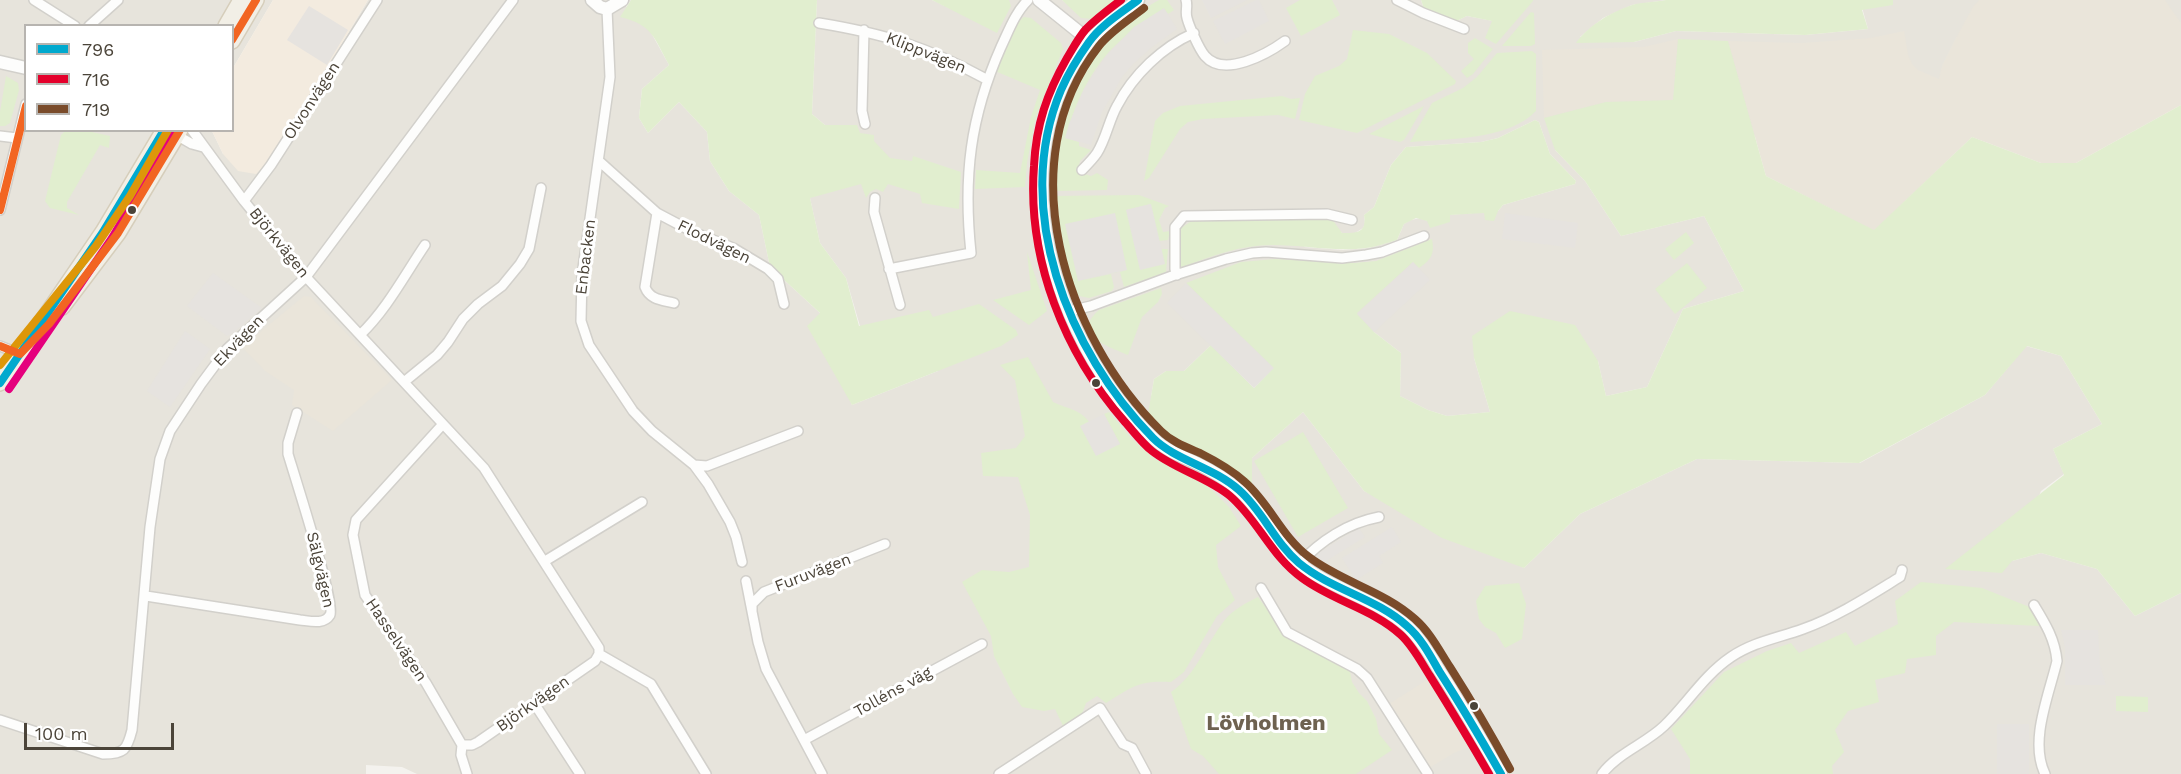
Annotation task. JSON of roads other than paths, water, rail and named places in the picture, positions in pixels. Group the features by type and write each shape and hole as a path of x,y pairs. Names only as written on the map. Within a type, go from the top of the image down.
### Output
{"main road":[{"path":"227,24 241,0"},
{"path":"234,38 256,0"},
{"path":"0,383 103,232 176,132"}],"street":[{"path":"34,0 72,24"},
{"path":"91,24 118,0"},
{"name":"Olvonvägen","path":"244,201 271,165 377,0"},
{"name":"Ekvägen","path":"0,720 103,754 124,751 132,730 146,596 150,527 160,459 170,431 227,349 306,277 513,0"},
{"path":"592,0 600,7 607,9 614,7 622,0"},
{"path":"889,269 971,253 967,193 973,130 987,79 1016,15 1028,0"},
{"path":"1039,0 1090,41"},
{"path":"1138,0 1090,41 1060,92 1043,148 1041,192 1050,252 1068,311 1084,344 1109,385 1154,440 1167,450 1217,474 1246,497 1279,543 1299,564 1319,578 1383,608 1408,627 1444,678 1501,774"},
{"path":"1185,0 1186,16 1204,55 1214,62 1247,62 1268,53 1285,41"},
{"path":"1397,0 1422,13 1464,29"},
{"name":"Enbacken","path":"607,9 611,70 582,275 580,318 585,336 600,363 633,411 652,431 694,465 726,513 736,537 742,562"},
{"name":"Klippvägen","path":"819,23 864,30 919,46 987,79"},
{"name":"Klippvägen","path":"864,30 862,111 865,124"},
{"path":"1082,170 1096,156 1118,104 1139,74 1172,46 1194,33"},
{"path":"0,62 24,68"},
{"path":"0,210 24,112"},
{"name":"Björkvägen","path":"178,132 192,144 203,147"},
{"name":"Björkvägen","path":"179,132 203,147 306,277 484,468 599,648 600,654 595,662 478,742 462,746"},
{"path":"0,135 17,138"},
{"name":"Flodvägen","path":"599,161 657,213 693,232 733,248 768,269 778,279 784,304"},
{"path":"404,382 437,355 463,319 502,286 519,264 529,249 541,188"},
{"path":"875,198 874,212 900,305"},
{"name":"Flodvägen","path":"657,213 645,287 648,295 674,303"},
{"path":"1177,275 1175,227 1184,216 1327,214 1352,220"},
{"path":"1068,311 1091,306 1227,259 1266,252 1342,258 1382,252 1424,236"},
{"path":"360,335 374,322 390,300 425,245"},
{"path":"0,346 20,354"},
{"name":"Sälgvägen","path":"146,596 300,620 320,621 328,617 332,609 326,583 288,454 290,435 297,413"},
{"name":"Hasselvägen","path":"443,424 357,520 353,535 365,596 426,683 462,746 461,755 467,774"},
{"path":"694,465 707,466 798,431"},
{"path":"544,561 642,502"},
{"path":"1299,564 1312,550 1353,524 1379,517"},
{"name":"Furuvägen","path":"752,611 752,604 764,592 885,544"},
{"path":"1602,774 1626,752 1663,727 1706,678 1732,656 1753,645 1804,629 1824,620 1900,577 1902,570"},
{"path":"746,581 758,642 766,669 822,774"},
{"path":"1261,588 1287,632 1357,669 1367,678 1428,774"},
{"path":"2034,605 2056,647 2057,661 2038,740 2039,754 2045,774"},
{"name":"Tolléns väg","path":"804,740 982,644"},
{"path":"600,654 651,684 706,774"},
{"path":"534,703 579,774"},
{"path":"1002,773 1100,708 1123,744 1132,748 1146,774"}],"district":[{"name":"Lövholmen","path":"1266,724"}]}
